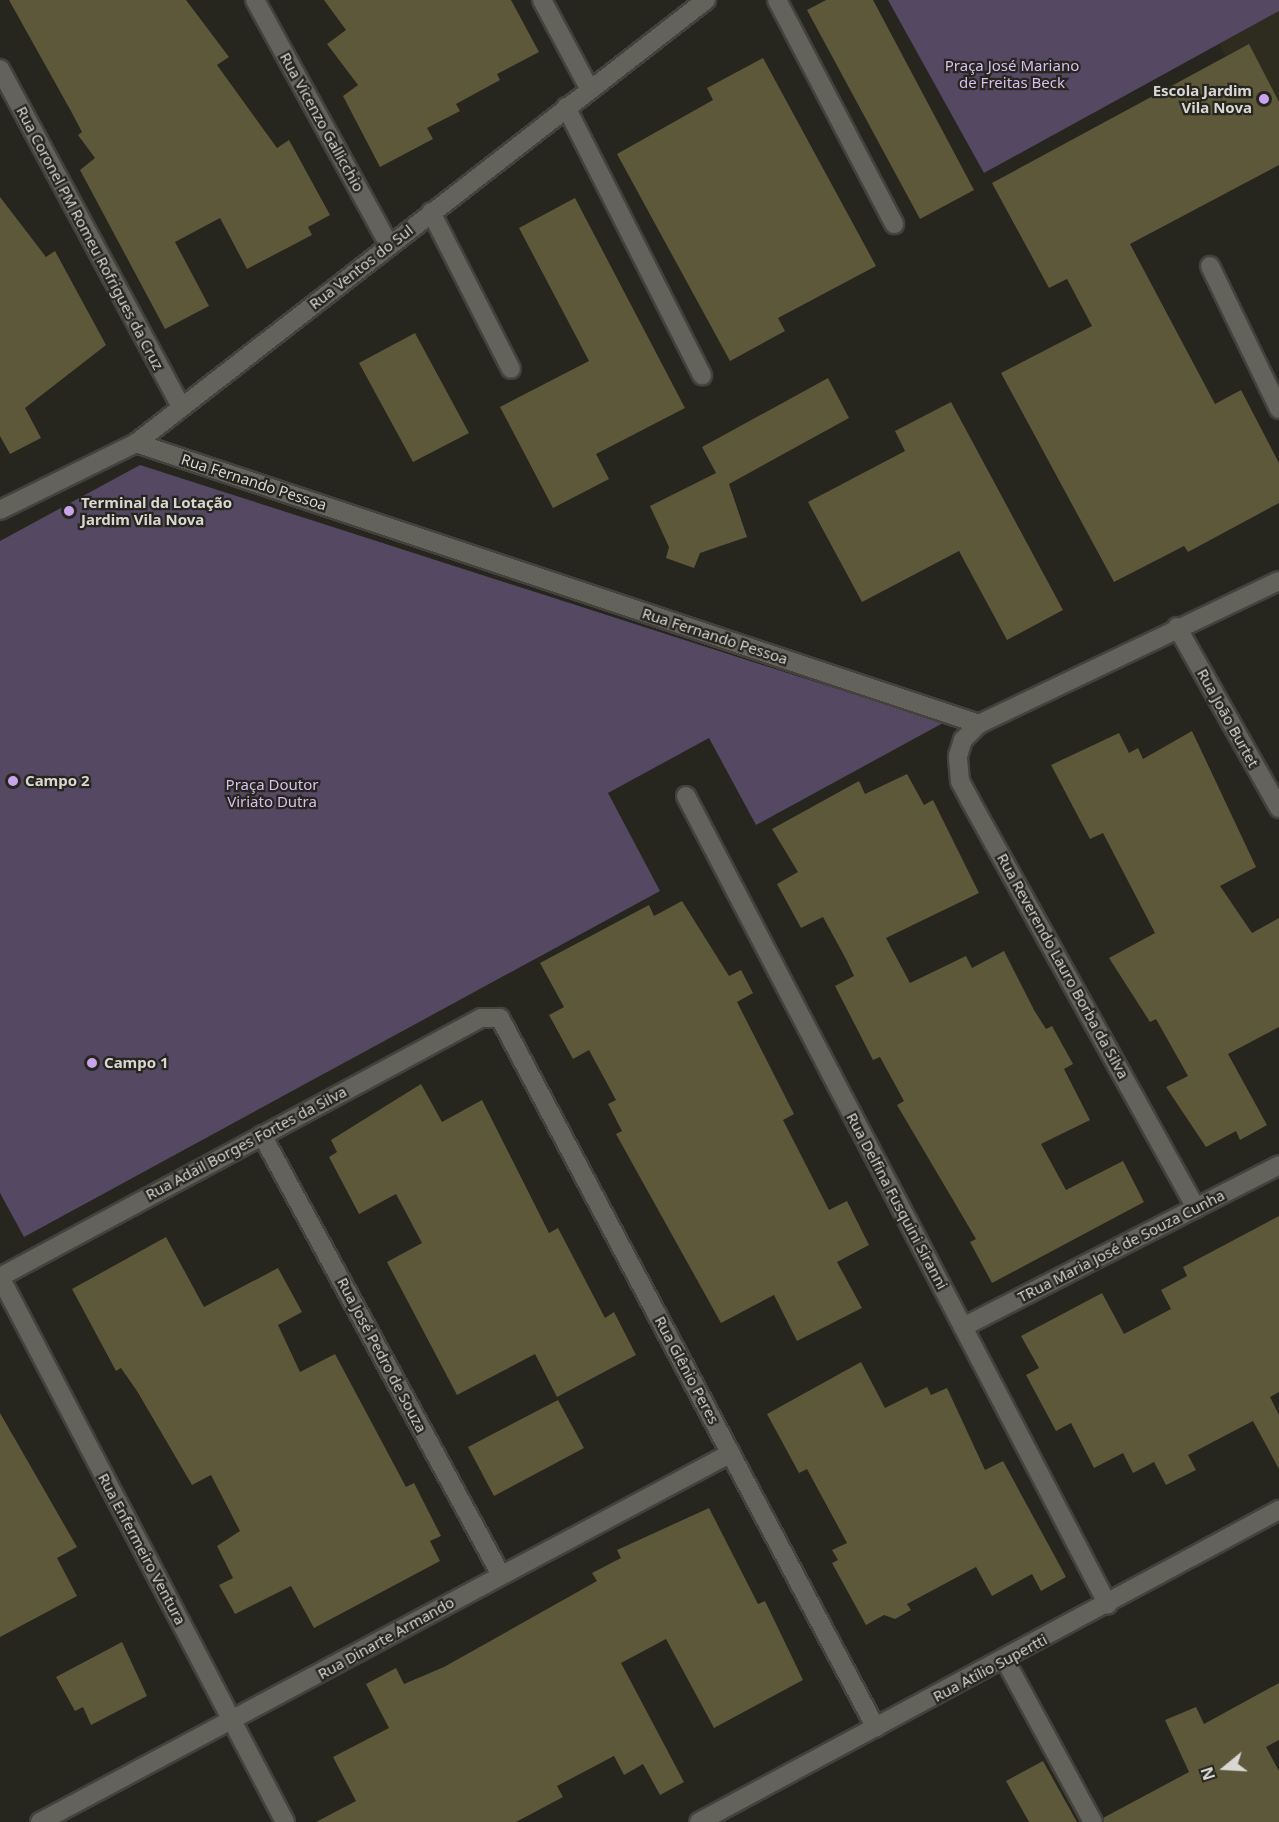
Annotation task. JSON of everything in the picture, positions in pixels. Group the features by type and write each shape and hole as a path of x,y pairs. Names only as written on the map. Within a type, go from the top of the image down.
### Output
{"street":[{"name":"Rua Vicenzo Gallicchio","path":"255,0 389,245"},
{"path":"542,0 589,88"},
{"name":"Rua Ventos do Sul","path":"0,510 136,443 589,88 706,0"},
{"path":"777,0 894,224"},
{"name":"Rua Coronel PM Romeu Rofrigues da Cruz","path":"0,69 181,406"},
{"path":"566,107 702,375"},
{"path":"431,212 511,369"},
{"path":"1210,266 1279,409"},
{"name":"Rua Fernando Pessoa","path":"136,443 978,724"},
{"path":"978,724 1177,627 1279,581"},
{"name":"Rua João Burtet","path":"1177,627 1279,808"},
{"name":"Rua Reverendo Lauro Borba da Silva","path":"978,724 963,740 960,781 1196,1208"},
{"name":"Rua Delfina Fusquini Siranni","path":"686,796 1108,1605"},
{"name":"Rua Adail Borges Fortes da Silva","path":"0,1277 481,1018 495,1016"},
{"name":"Rua Glênio Peres","path":"495,1016 505,1023 876,1728"},
{"name":"Rua José Pedro de Souza","path":"262,1135 501,1575"},
{"name":"TRua Maria José de Souza Cunha","path":"963,1327 1279,1165"},
{"name":"Rua Enfermeiro Ventura","path":"0,1277 285,1822"},
{"name":"Rua Dinarte Armando","path":"40,1822 233,1722 501,1575 731,1453"},
{"name":"Rua Atílio Supertti","path":"699,1822 1108,1605 1279,1510"},
{"path":"1005,1660 1093,1822"}],"shaded area":[{"name":"Escola Jardim Vila Nova","path":"1279,11 1279,153 1219,44"}],"green space":[{"name":"Praça José Mariano de Freitas Beck","path":"888,0 1279,0 1279,11 984,173"},
{"name":"Praça Doutor Viriato Dutra","path":"140,465 943,723 756,825 709,738 608,793 660,891 24,1237 0,1193 0,541"}],"building":[{"path":"9,0 186,0 229,57 217,65 277,148 289,140 330,215 308,227 312,235 247,269 220,218 175,242 209,306 165,329 80,170 95,158 78,135 82,132"},
{"path":"324,0 511,0 539,52 497,74 500,80 456,104 460,111 427,128 433,139 380,167 343,96 358,85 327,44 346,30"},
{"path":"826,0 873,0 974,190 920,219 807,10"},
{"path":"1249,44 1279,102 1279,165 1130,244 1215,404 1241,390 1279,463 1279,503 1188,552 1184,546 1114,582 1001,373 1092,326 1067,279 1049,288 992,183"},
{"path":"763,58 876,266 778,318 785,331 730,361 617,154 713,100 707,88"},
{"path":"0,197 46,257 55,251 106,345 25,408 41,438 10,454 0,436"},
{"path":"575,198 685,408 596,454 609,479 553,508 500,407 589,361 519,228"},
{"path":"415,333 469,433 413,462 359,363"},
{"path":"828,378 849,418 729,484 747,537 700,553 694,568 666,558 669,547 650,506 716,473 702,447"},
{"path":"951,402 1063,610 1007,640 959,551 862,602 808,502 905,451 895,431"},
{"path":"1192,731 1256,867 1220,886 1252,933 1279,918 1279,1027 1228,1054 1267,1125 1240,1140 1236,1131 1206,1147 1166,1087 1188,1076 1156,1019 1150,1022 1109,958 1155,933 1103,833 1090,839 1051,765 1119,733 1129,753 1138,748 1143,759"},
{"path":"907,774 924,805 933,800 979,893 886,938 910,983 966,956 972,968 1004,951 1034,1010 1046,1029 1052,1026 1073,1064 1064,1069 1090,1120 1041,1144 1066,1190 1123,1161 1144,1202 992,1283 970,1242 976,1239 897,1105 904,1101 880,1057 873,1060 835,986 854,976 847,961 823,917 801,928 777,884 798,872 772,829 859,781 865,794"},
{"path":"682,901 729,976 741,970 753,993 737,1002 794,1114 783,1120 829,1210 847,1201 869,1245 837,1262 862,1308 797,1341 774,1295 721,1323 616,1134 622,1131 608,1104 616,1100 589,1050 573,1059 549,1015 564,1007 540,963 649,905 654,916"},
{"path":"421,1084 442,1122 482,1100 549,1233 558,1228 605,1318 614,1312 636,1355 557,1397 535,1354 457,1395 387,1262 422,1243 396,1194 359,1214 329,1157 337,1152 331,1140"},
{"path":"1279,1216 1279,1392 1270,1397 1279,1415 1279,1469 1253,1421 1188,1455 1196,1470 1166,1485 1154,1462 1133,1473 1123,1453 1094,1468 1071,1423 1056,1431 1026,1375 1039,1368 1021,1336 1102,1293 1124,1334 1171,1309 1161,1290 1187,1276 1183,1267"},
{"path":"166,1237 204,1307 278,1268 302,1312 278,1325 300,1372 335,1354 406,1487 414,1483 441,1536 430,1541 440,1561 314,1628 291,1586 235,1614 219,1585 233,1578 217,1546 240,1531 211,1475 192,1485 137,1391 121,1368 116,1371 72,1289"},
{"path":"861,1362 885,1408 927,1387 931,1395 947,1388 985,1470 1003,1461 1066,1577 1041,1591 1032,1574 992,1596 976,1567 907,1604 911,1610 895,1619 884,1615 866,1625 832,1563 838,1560 832,1550 847,1543 807,1469 799,1473 767,1414"},
{"path":"558,1400 584,1448 494,1496 468,1447"},
{"path":"0,1413 77,1547 57,1558 77,1596 0,1637"},
{"path":"709,1508 758,1604 765,1601 803,1680 714,1728 666,1639 621,1663 684,1782 660,1795 643,1764 624,1775 614,1756 557,1786 563,1797 516,1822 316,1822 356,1801 333,1757 389,1728 366,1684 396,1668 404,1684 444,1667 597,1581 592,1573 621,1558 617,1550"},
{"path":"122,1642 147,1696 91,1725 83,1707 75,1711 56,1677"},
{"path":"1279,1683 1279,1740 1266,1747 1279,1771 1279,1822 1104,1822 1103,1818 1189,1772 1165,1720 1196,1707 1204,1724"},
{"path":"1043,1761 1077,1822 1029,1822 1006,1781"}],"place":[{"name":"Escola Jardim Vila Nova","path":"1264,99"},
{"name":"Terminal da Lotação Jardim Vila Nova","path":"69,511"},
{"name":"Campo 2","path":"13,781"},
{"name":"Campo 1","path":"92,1063"}]}
